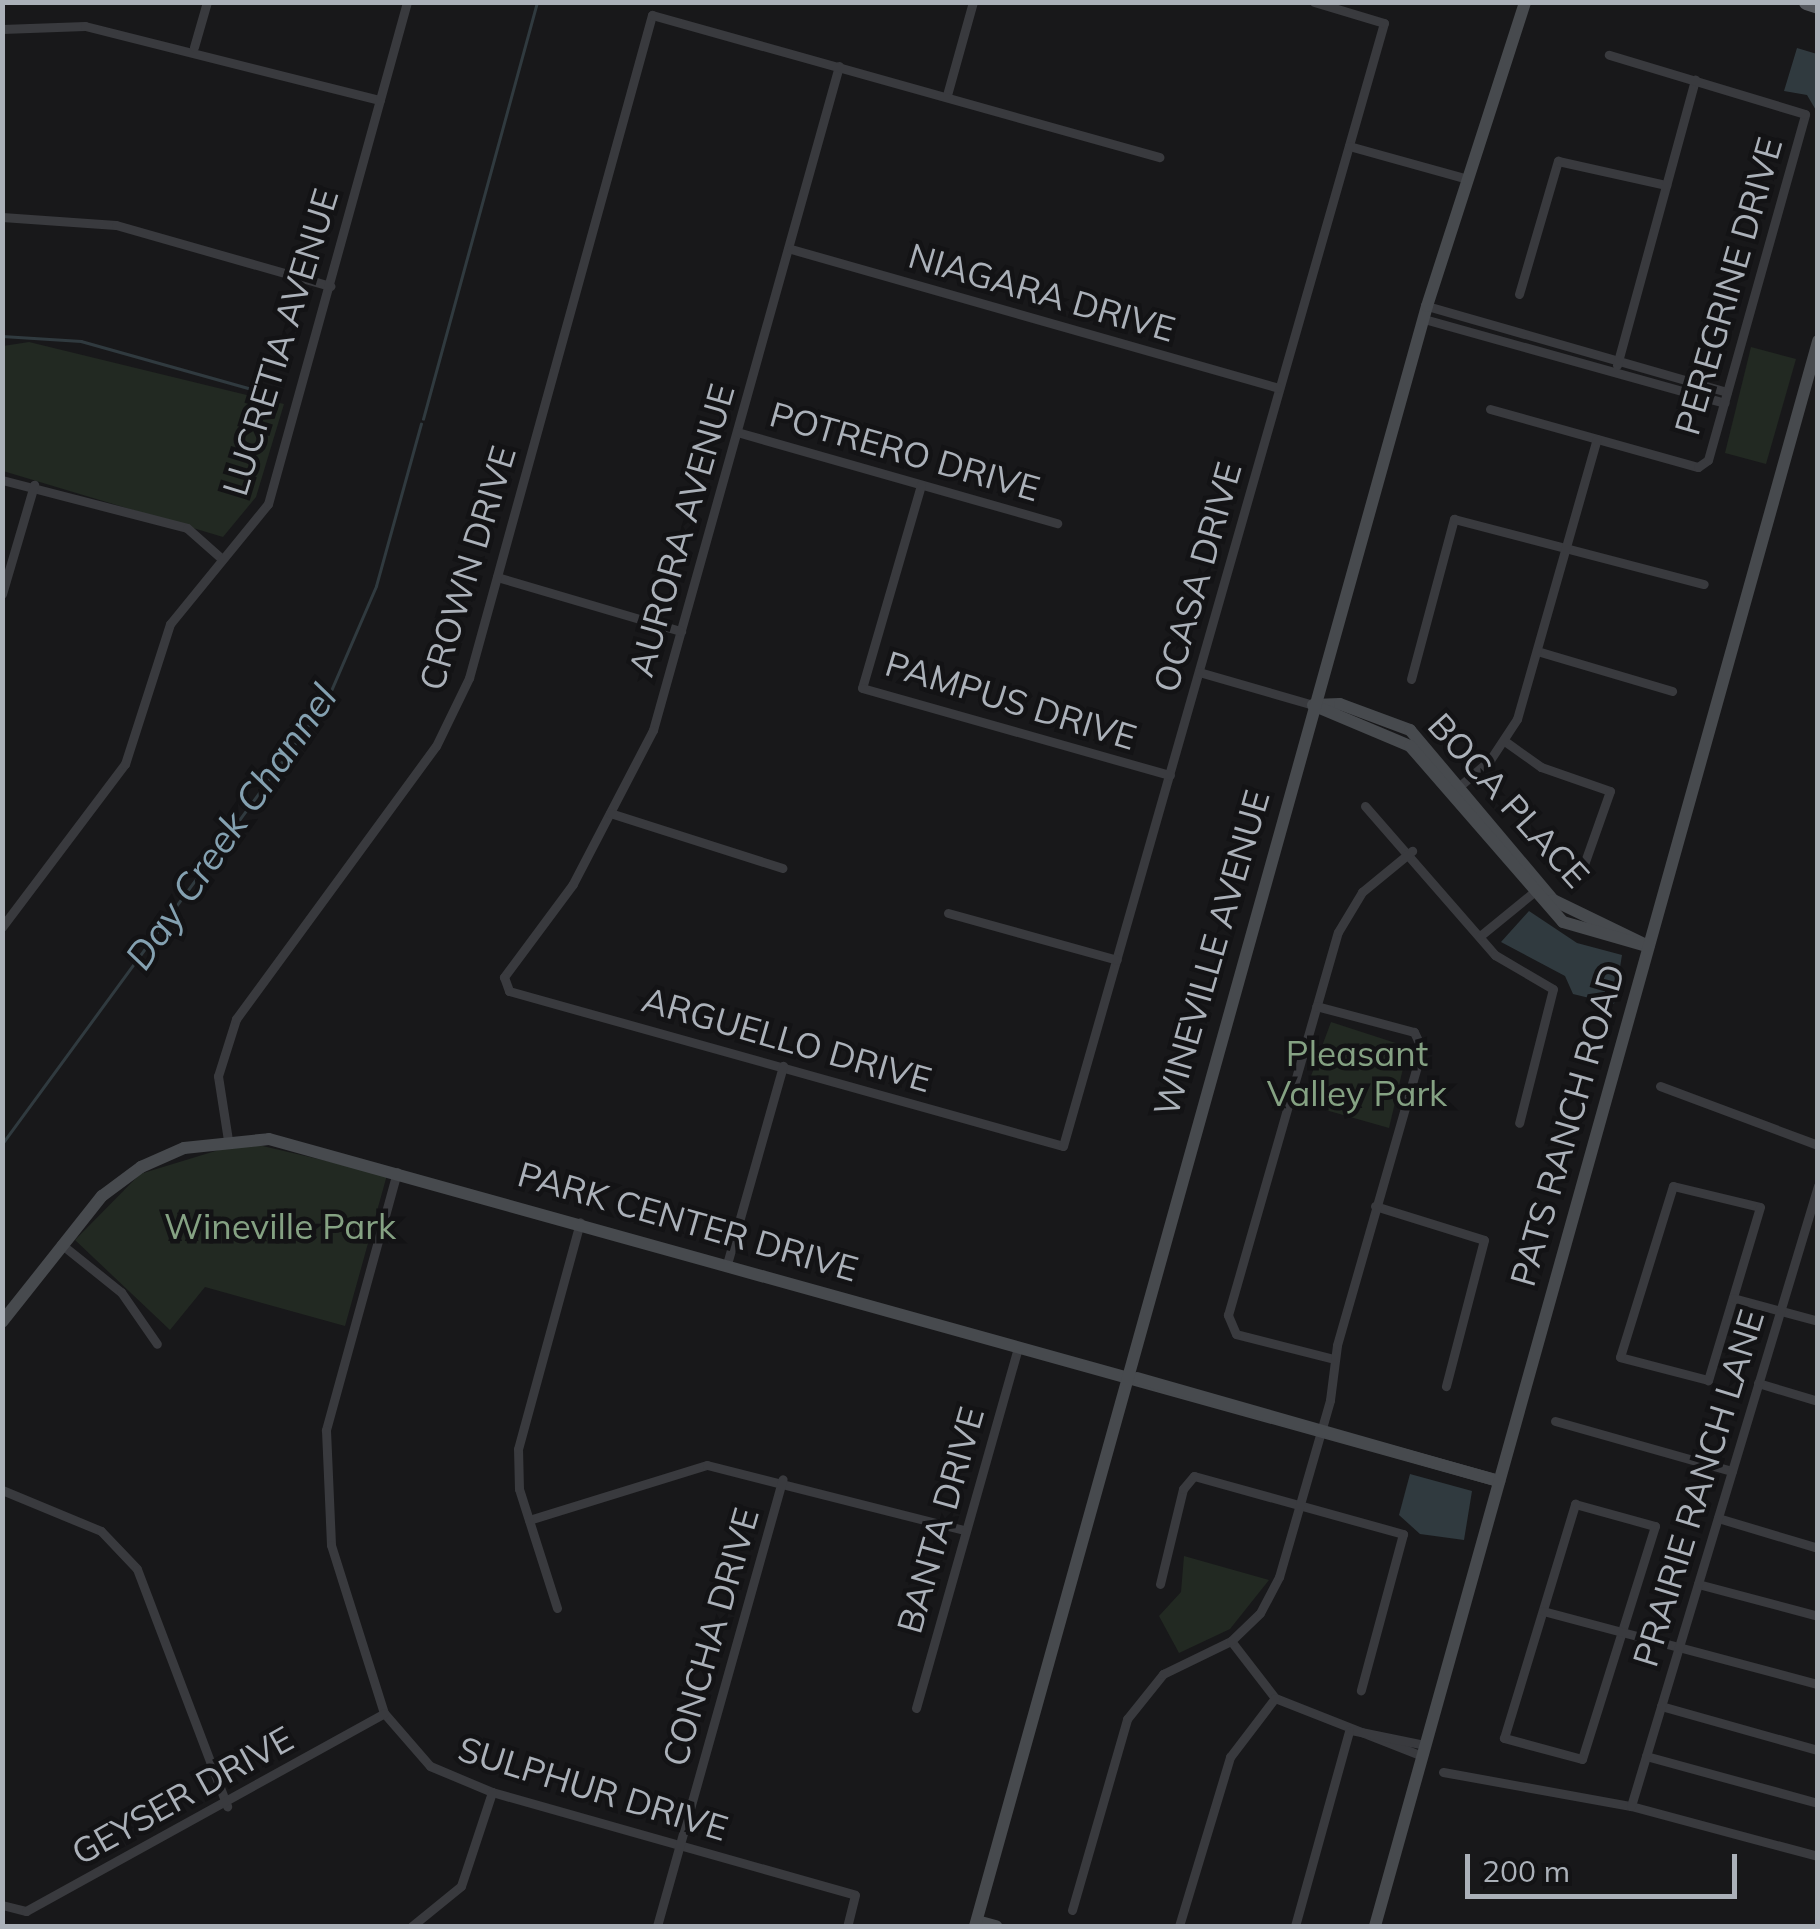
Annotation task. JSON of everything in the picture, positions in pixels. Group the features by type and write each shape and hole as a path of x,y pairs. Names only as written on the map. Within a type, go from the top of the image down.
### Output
{"main road":[{"path":"1806,2 1818,6"}],"street":[{"path":"194,48 207,2"},
{"name":"LUCRETIA AVENUE","path":"2,927 125,764 170,624 268,504 407,2"},
{"path":"947,95 973,2"},
{"name":"OCASA DRIVE","path":"1063,1146 1384,22 1314,2"},
{"name":"WINEVILLE AVENUE","path":"976,1924 1425,312 1464,178 1526,2"},
{"name":"CROWN DRIVE","path":"228,1140 218,1076 236,1019 436,746 469,678 652,15 839,66"},
{"path":"2,29 85,26 194,48 380,100"},
{"path":"1609,55 1695,79 1615,372"},
{"path":"839,66 1159,157"},
{"name":"AURORA AVENUE","path":"504,977 573,884 653,730 791,249 839,66"},
{"name":"PEREGRINE DRIVE","path":"1597,439 1698,467 1726,397 1805,114 1695,79"},
{"path":"1349,146 1464,178"},
{"path":"1519,294 1558,161 1666,185"},
{"path":"2,216 116,225 330,286"},
{"name":"NIAGARA DRIVE","path":"791,249 1279,388"},
{"path":"1425,312 1618,360 1726,397"},
{"path":"1425,312 1615,372 1726,397"},
{"name":"PATS RANCH ROAD","path":"1375,1926 1818,340"},
{"path":"1456,789 1506,742 1597,439 1490,409"},
{"name":"POTRERO DRIVE","path":"738,432 1056,522"},
{"path":"2,480 34,485 187,528 221,558"},
{"path":"2,594 34,485"},
{"name":"PAMPUS DRIVE","path":"921,485 862,688 1170,776"},
{"path":"1412,679 1454,520 1566,545 1704,584"},
{"path":"497,577 681,631"},
{"path":"1536,650 1672,690"},
{"name":"BOCA PLACE","path":"1199,672 1313,705 1340,704 1410,730 1536,890 1569,912 1648,946"},
{"path":"1506,742 1541,767 1610,791 1581,873"},
{"path":"1365,806 1412,851 1480,936 1553,989 1519,1123"},
{"path":"610,813 782,868"},
{"path":"1334,1360 1230,1326 1316,1006 1348,911 1412,851"},
{"path":"1480,936 1536,890"},
{"path":"948,913 1118,960"},
{"name":"ARGUELLO DRIVE","path":"504,977 509,992 1063,1146"},
{"path":"1072,1910 1135,1703 1163,1674 1231,1641 1270,1596 1321,1431 1334,1360 1422,1049 1414,1032 1316,1006"},
{"path":"726,1264 783,1066"},
{"path":"1660,1086 1818,1145"},
{"path":"2,1322 61,1244 140,1167 228,1140"},
{"name":"PARK CENTER DRIVE","path":"228,1140 310,1145 1498,1482"},
{"name":"SULPHUR DRIVE","path":"398,1170 326,1430 331,1545 384,1713 430,1766 492,1792 855,1896 847,1926"},
{"path":"1672,1186 1760,1207 1733,1298 1708,1380 1620,1356 1672,1186"},
{"name":"PRAIRIE RANCH LANE","path":"1631,1806 1818,1186"},
{"path":"1376,1206 1480,1236 1484,1254 1446,1386"},
{"path":"558,1608 529,1520 519,1440 580,1222"},
{"path":"1804,1230 1818,1234"},
{"path":"61,1244 121,1292 156,1344"},
{"path":"1733,1298 1818,1321"},
{"name":"BANTA DRIVE","path":"916,1708 1018,1347"},
{"path":"1758,1383 1818,1401"},
{"path":"1555,1421 1732,1471"},
{"path":"529,1520 707,1465 783,1479 964,1530"},
{"path":"1160,1584 1182,1489 1194,1476 1404,1534 1361,1690"},
{"name":"CONCHA DRIVE","path":"657,1926 783,1479"},
{"path":"2,1490 102,1531 136,1569 227,1806"},
{"path":"1574,1504 1655,1526 1624,1634 1582,1758 1504,1738 1574,1504"},
{"path":"1718,1518 1818,1548"},
{"path":"1698,1584 1818,1616"},
{"path":"1543,1611 1818,1684"},
{"path":"1231,1641 1275,1698 1348,1730 1424,1750"},
{"path":"1180,1926 1230,1757 1275,1698"},
{"path":"1661,1706 1818,1750"},
{"name":"GEYSER DRIVE","path":"2,1905 26,1911 227,1806 384,1713"},
{"path":"1295,1926 1348,1730"},
{"path":"1646,1756 1818,1803"},
{"path":"1443,1772 1631,1806 1818,1856"},
{"path":"412,1926 462,1886 492,1792"},
{"path":"976,1924 996,1926"}],"green space":[{"path":"29,342 284,404 256,497 223,537 3,471 3,346"},
{"path":"1751,347 1796,359 1766,464 1725,453"},
{"name":"Pleasant Valley Park","path":"1331,1022 1408,1047 1389,1128 1301,1103"},
{"name":"Wineville Park","path":"245,1142 387,1175 345,1326 205,1287 170,1330 75,1240 140,1174"},
{"path":"1184,1556 1269,1580 1230,1629 1179,1653 1159,1616 1181,1592"}],"shaded area":[{"path":"1797,48 1817,54 1817,112 1807,95 1784,91"},
{"path":"1529,911 1577,943 1622,955 1614,1004 1573,994 1565,976 1501,942"},
{"path":"1410,1474 1472,1491 1464,1540 1420,1534 1399,1515"}],"waterway":[{"name":"Day Creek Channel","path":"423,419 537,2"},
{"path":"2,336 81,341 277,396"},
{"name":"Day Creek Channel","path":"2,1144 327,700 376,586 421,424"}]}
